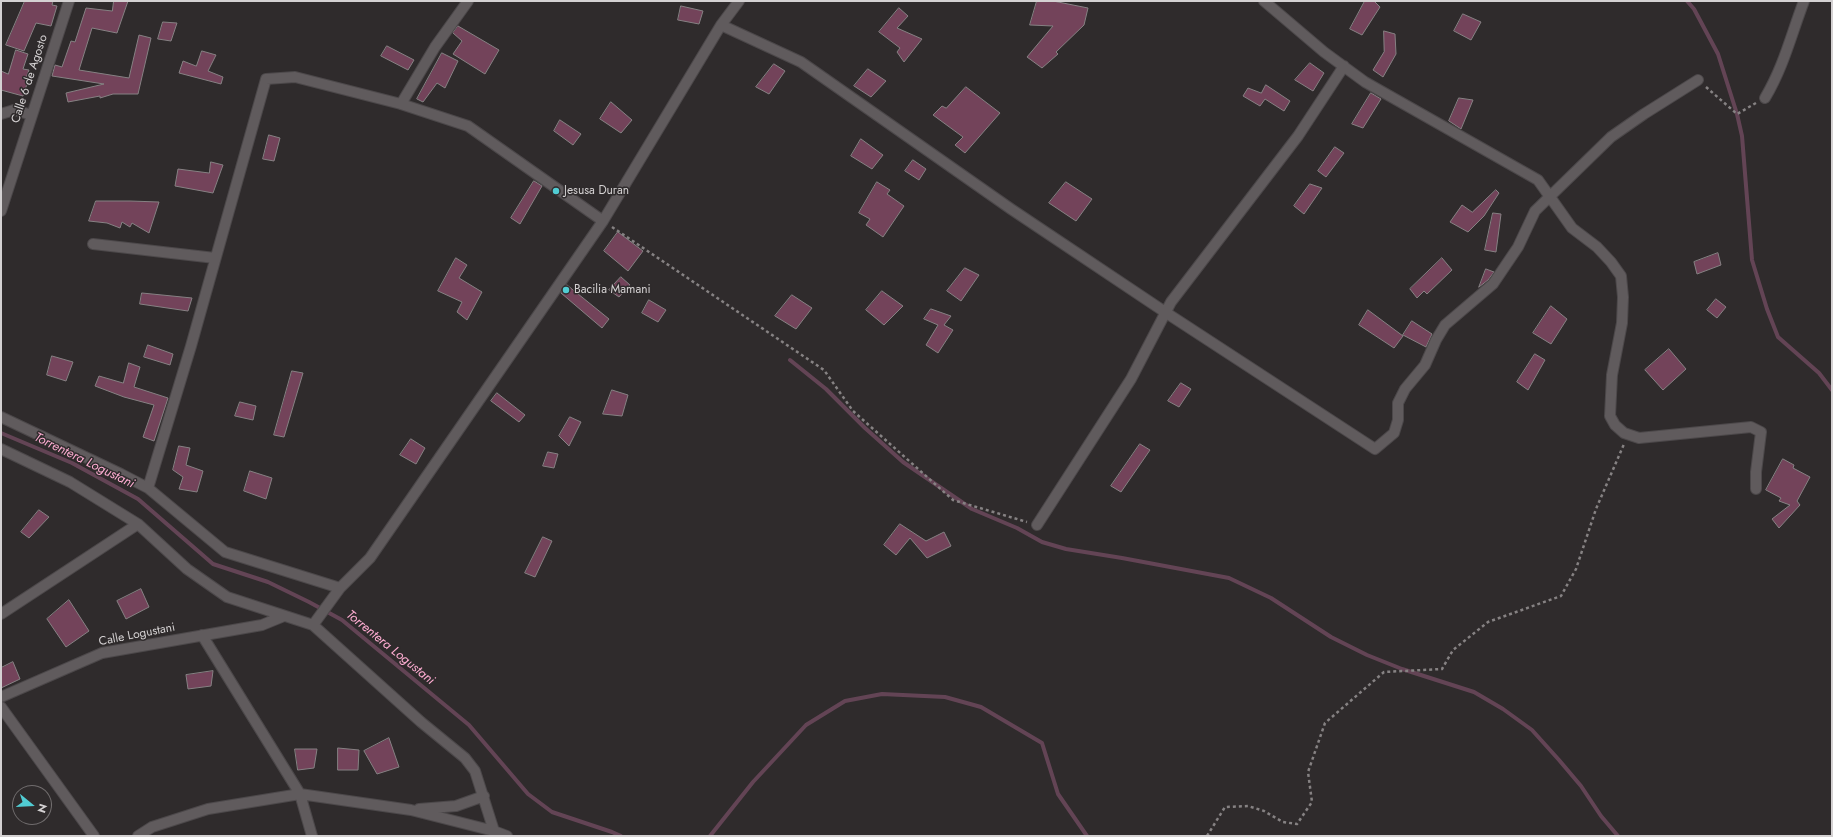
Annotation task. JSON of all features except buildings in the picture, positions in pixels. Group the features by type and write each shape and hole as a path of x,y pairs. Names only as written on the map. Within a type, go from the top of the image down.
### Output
{"street":[{"name":"Calle 6 de Agosto","path":"1,211 69,1"},
{"path":"401,104 435,47 468,1"},
{"path":"314,625 340,588 370,558 603,221 721,25 738,1"},
{"path":"1264,1 1365,82 1538,180 1551,196 1572,228 1597,247 1621,276 1623,297 1622,323 1612,375 1610,416 1615,425 1624,434 1638,438 1751,426 1761,432 1756,472 1756,489"},
{"path":"1765,98 1777,79 1804,1"},
{"path":"721,25 801,62 1011,209 1165,312 1376,449 1394,433 1398,420 1398,403 1405,389 1425,365 1436,340 1445,325 1492,284 1518,247 1535,211 1611,137 1698,80"},
{"path":"1037,525 1131,379 1170,302 1298,136 1344,66"},
{"path":"148,488 266,79 295,77 401,104 468,126 603,221"},
{"path":"1,114 14,110 32,116"},
{"path":"93,244 215,258"},
{"path":"1,417 148,488 225,552 340,588"},
{"path":"1,449 70,482 138,524 187,569 211,588 227,597 314,625 421,722 465,758 476,771 494,831"},
{"path":"1,614 138,524"},
{"name":"Calle Logustani","path":"1,697 102,653 262,625 284,616"},
{"path":"202,635 300,794 312,836"},
{"path":"1,707 94,836"},
{"path":"138,836 152,827 208,809 300,794 411,810 494,831 507,836"},
{"path":"411,810 456,806 484,796"}],"path":[{"path":"1698,80 1737,114 1765,98"},
{"path":"603,221 824,370 853,411 953,500 1037,525"},
{"path":"1207,836 1225,807 1248,806 1264,811 1283,822 1297,824 1312,802 1308,772 1325,723 1384,672 1442,669 1453,650 1488,622 1562,596 1576,569 1596,510 1624,447 1624,434"}],"waterway":[{"path":"1687,1 1694,9 1718,54 1737,114 1742,136 1752,260 1767,309 1778,337 1819,373 1832,390"},
{"path":"790,360 826,389 865,428 903,462 972,509 1017,528 1042,542 1066,549 1229,578 1271,598 1331,637 1367,655 1402,669 1474,692 1503,709 1532,730 1581,786 1601,816 1618,836"},
{"name":"Torrentera Logustani","path":"1,433 72,463 138,499 213,564 268,582 342,620 469,725 528,794 552,812 621,836"},
{"path":"710,836 753,782 806,725 845,701 882,694 945,697 981,707 1042,743 1058,794 1087,836"}],"place":[{"name":"Jesusa Duran","path":"556,191"},
{"name":"Bacilia Mamani","path":"566,290"}]}
